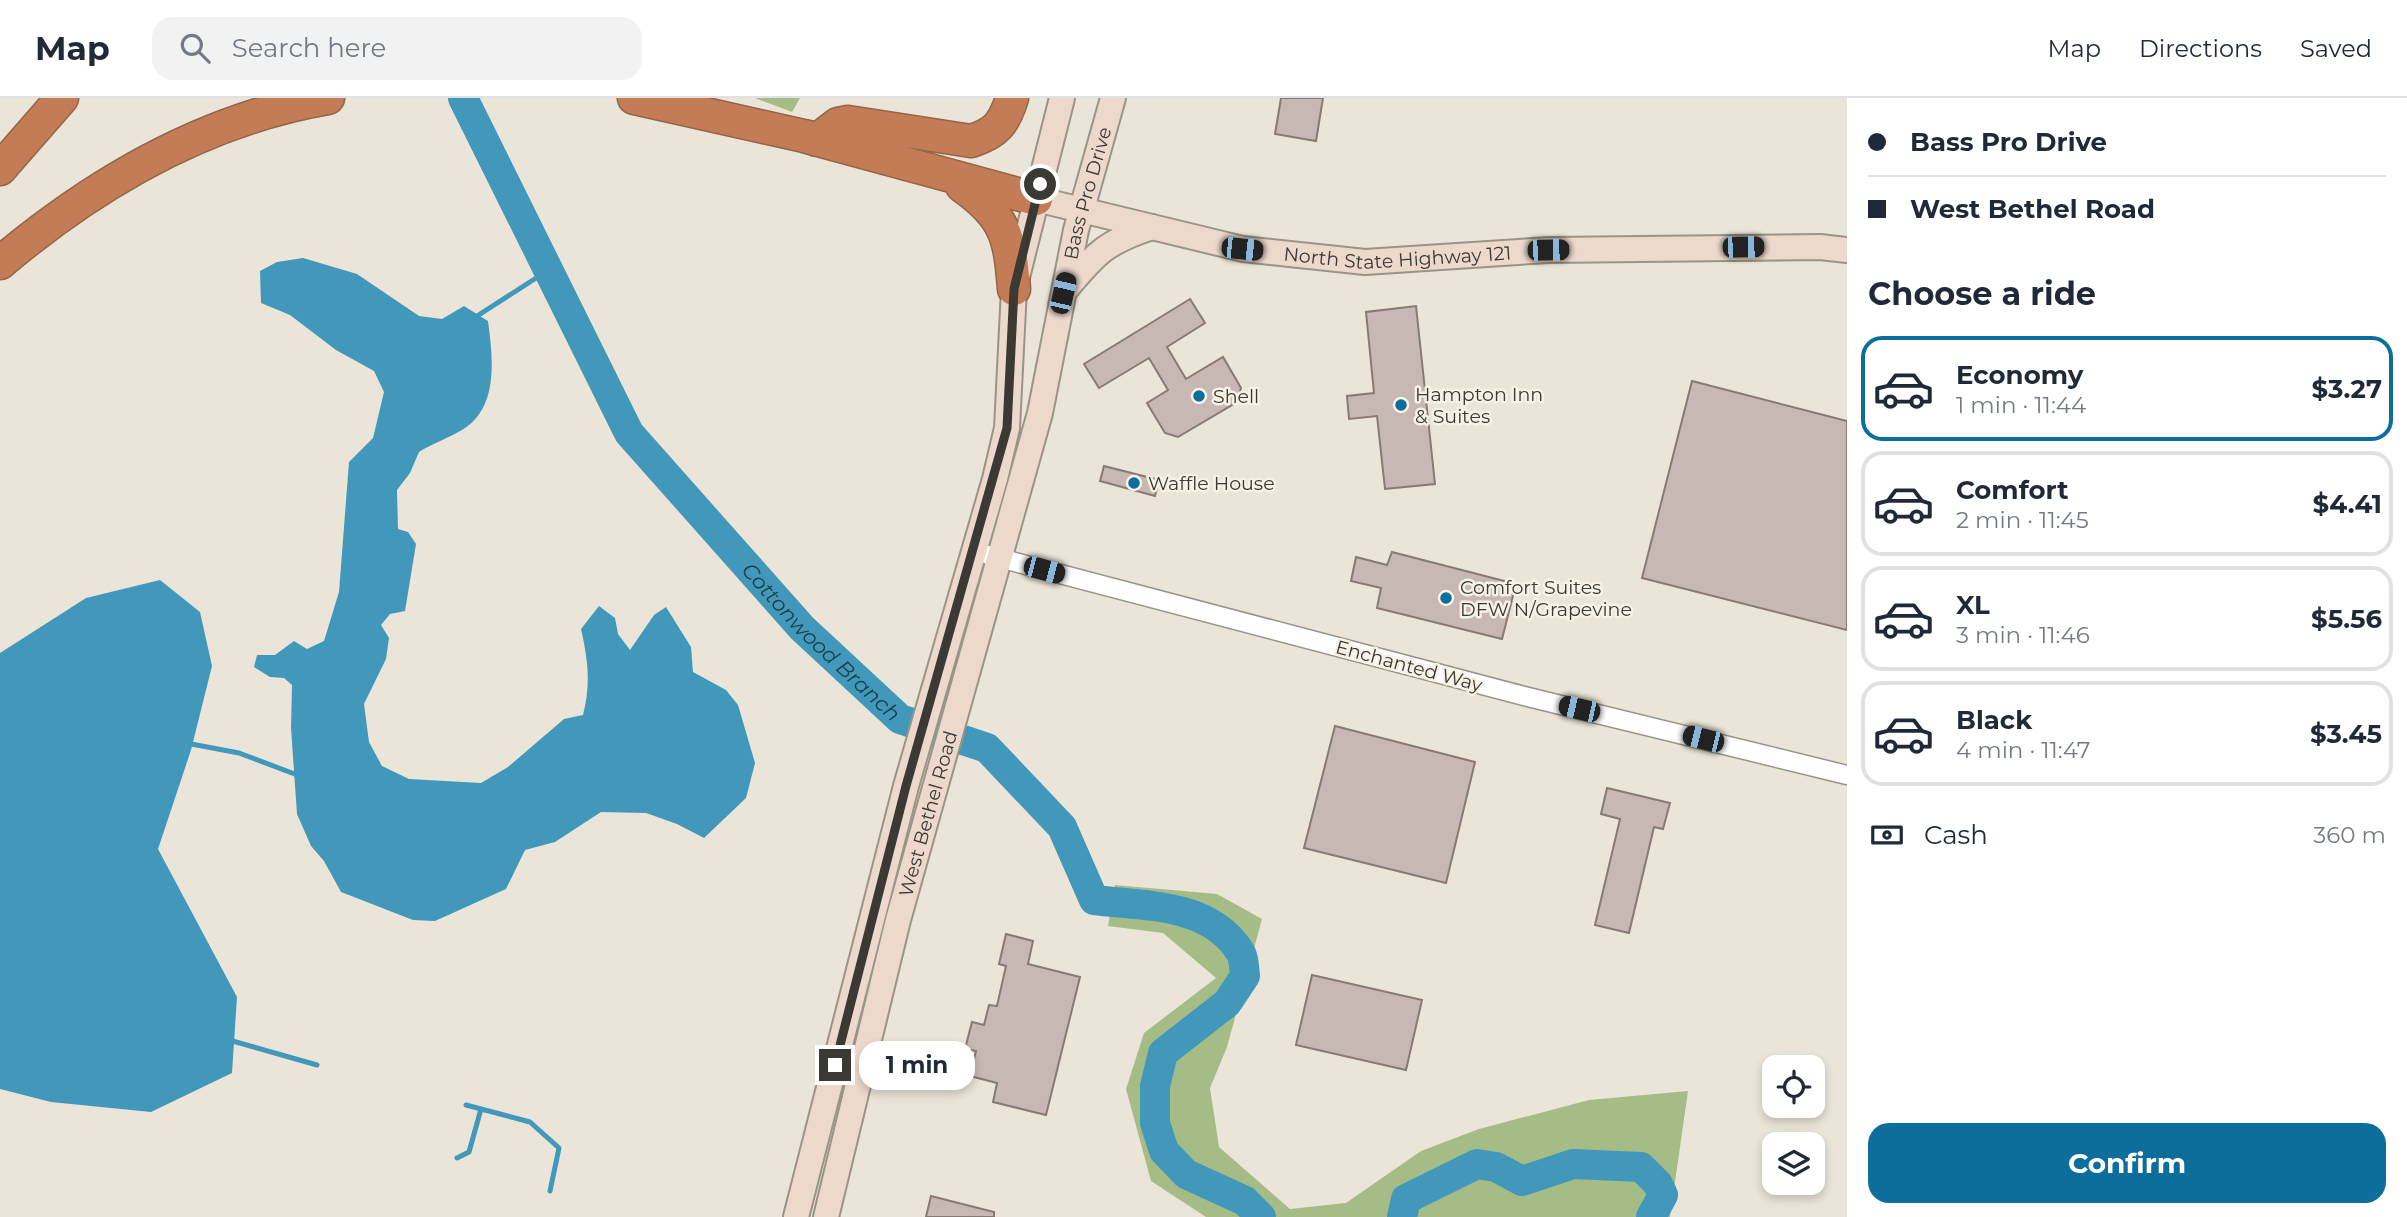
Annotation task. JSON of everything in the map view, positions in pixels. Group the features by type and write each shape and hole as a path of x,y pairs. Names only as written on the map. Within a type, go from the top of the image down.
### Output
{"highway":[{"path":"0,169 62,98"},
{"path":"0,263 69,208 153,158 257,115 328,98"},
{"path":"634,98 810,138 1035,199"},
{"path":"718,98 810,138"},
{"path":"810,138 848,122 971,141 989,136 1000,128 1012,98"},
{"path":"950,177 998,216 1012,260 1014,289"}],"main road":[{"path":"1014,289 1062,98"},
{"name":"Bass Pro Drive","path":"1040,413 1081,209 1113,98"},
{"name":"North State Highway 121","path":"1035,199 1242,249 1365,262 1548,250 1806,247 1847,250"},
{"path":"1063,293 1096,253 1129,234 1152,227"},
{"name":"West Bethel Road","path":"796,1217 906,786 995,479 1007,428 1014,289"},
{"name":"West Bethel Road","path":"826,1217 898,920 1040,413"},
{"path":"816,1136 844,1144"}],"street":[{"name":"Enchanted Way","path":"972,551 1528,697 1847,775"}],"green space":[{"path":"755,98 800,98 792,112"},
{"path":"1115,885 1217,894 1262,919 1227,1047 1210,1088 1219,1147 1290,1209 1346,1203 1421,1151 1479,1129 1589,1100 1688,1091 1670,1217 1206,1217 1151,1181 1126,1089 1144,1033 1216,978 1163,933 1108,926"}],"water":[{"path":"303,258 357,274 419,316 442,319 464,306 488,321 491,381 482,409 474,421 462,430 419,452 410,473 397,490 398,529 408,532 416,544 405,611 390,614 381,625 389,638 386,659 364,704 369,742 382,766 409,779 481,783 508,767 564,719 583,715 588,672 581,629 599,606 615,618 618,634 630,650 654,615 666,607 691,647 693,672 726,690 738,705 755,763 746,798 704,838 677,824 646,813 601,812 555,842 525,850 506,889 435,921 413,920 341,892 324,861 311,846 297,814 291,728 292,685 284,678 270,677 254,667 257,655 275,655 294,641 307,649 324,641 339,592 349,462 373,438 384,392 374,371 336,350 290,315 261,303 260,271 277,262"},
{"path":"160,580 200,612 212,666 191,750 158,849 237,997 232,1073 151,1112 51,1102 0,1089 0,653 86,598"}],"building":[{"path":"1281,98 1323,98 1316,141 1275,134"},
{"path":"1190,299 1205,323 1167,347 1186,379 1223,357 1241,388 1237,402 1178,437 1165,433 1147,403 1168,390 1149,358 1099,388 1084,364"},
{"name":"Hampton Inn & Suites","path":"1416,306 1435,484 1385,489 1377,416 1349,419 1347,396 1374,393 1366,312"},
{"path":"1692,381 1847,421 1847,630 1642,578"},
{"name":"Waffle House","path":"1104,466 1159,480 1155,496 1100,481"},
{"name":"Comfort Suites DFW N/Grapevine","path":"1392,552 1516,584 1502,639 1377,608 1381,588 1351,581 1356,557 1387,565"},
{"path":"1335,726 1475,762 1446,883 1304,848"},
{"path":"1607,788 1670,803 1663,829 1654,827 1629,933 1595,925 1620,819 1601,814"},
{"path":"1006,934 1033,941 1028,964 1080,977 1046,1115 993,1102 997,1083 970,1076 976,1051 965,1049 972,1022 984,1025 989,1005 997,1006 1006,966 999,964"},
{"path":"1312,975 1422,1000 1406,1070 1296,1045"},
{"path":"931,1196 994,1212 994,1217 926,1217"}],"waterway":[{"name":"Cottonwood Branch","path":"463,98 629,433 802,628 900,719 987,748 1062,827 1094,900 1154,906 1193,915 1226,935 1239,950 1245,976 1227,1003 1163,1053 1155,1086 1155,1123 1164,1151 1186,1174 1245,1201 1261,1217"},
{"path":"474,318 547,271"},
{"path":"186,743 239,753 300,776"},
{"path":"229,1040 317,1065"},
{"path":"466,1105 530,1122 559,1148 550,1191"},
{"path":"457,1158 469,1152 481,1109"},
{"name":"Cottonwood Branch","path":"1402,1217 1406,1199 1477,1164 1496,1167 1522,1181 1573,1164 1641,1167 1658,1184 1663,1195 1651,1217"}],"place":[{"name":"Shell","path":"1199,396"},
{"name":"Hampton Inn & Suites","path":"1401,405"},
{"name":"Waffle House","path":"1134,483"},
{"name":"Comfort Suites DFW N/Grapevine","path":"1446,598"}],"route":[{"path":"835,1065 906,786 995,479 1007,428 1014,289 1040,184"}]}
